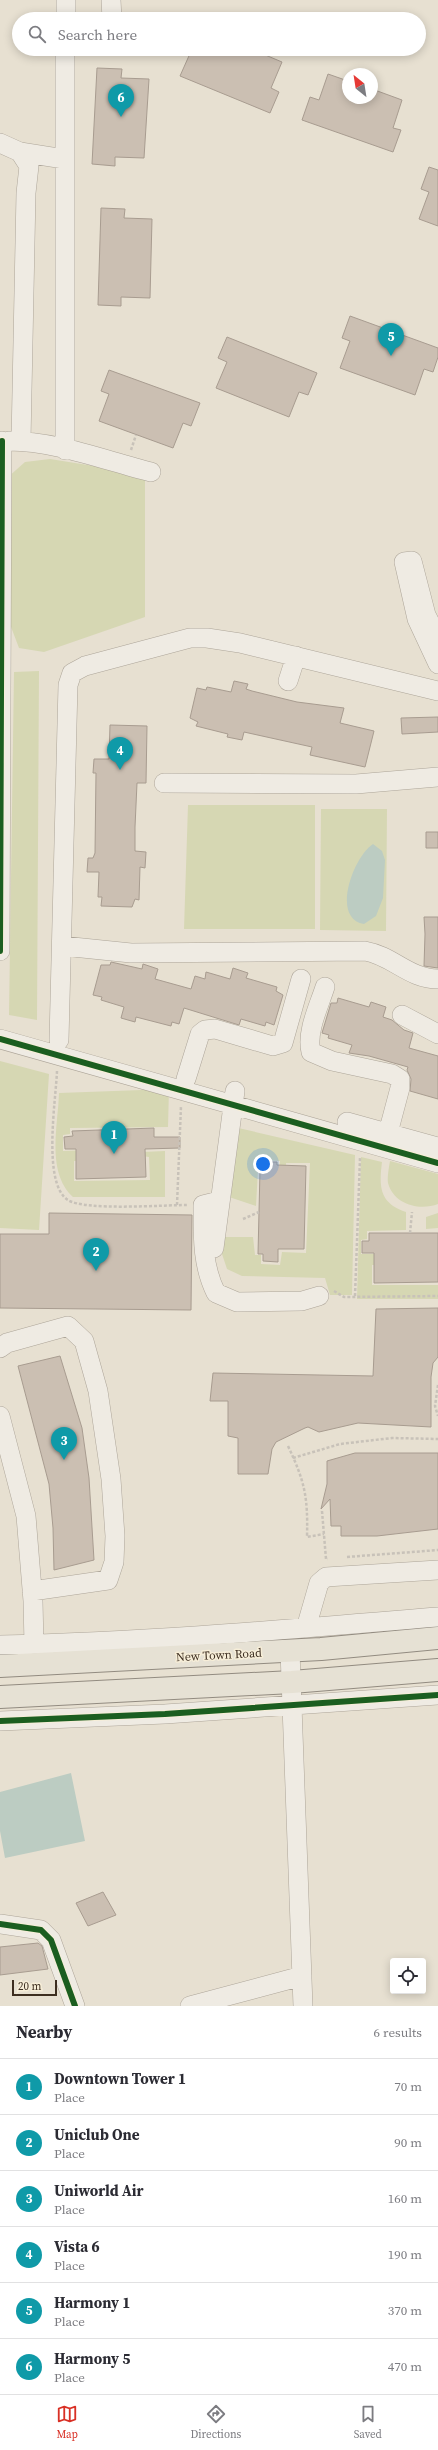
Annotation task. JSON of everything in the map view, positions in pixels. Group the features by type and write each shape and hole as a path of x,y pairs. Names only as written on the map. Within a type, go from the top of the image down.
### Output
{"main road":[{"name":"New Town Road","path":"0,1666 37,1651 290,1651 438,1638"},
{"path":"0,1697 292,1682 438,1670"}],"street":[{"path":"66,0 66,12"},
{"path":"111,0 112,12"},
{"path":"65,56 65,450"},
{"path":"0,143 20,152 64,159"},
{"path":"20,152 30,166 26,193 21,441"},
{"path":"0,951 2,790 0,674 1,441 21,441 65,450 151,472"},
{"path":"438,638 426,615 408,561 417,619 438,664"},
{"path":"58,1047 63,946 68,686 72,673 85,666 190,638 225,640 438,691"},
{"path":"288,681 296,656"},
{"path":"164,783 356,784 438,777"},
{"path":"63,946 131,953 366,951 377,953 416,976 424,979 438,980"},
{"path":"184,1085 200,1034 205,1030 215,1029 273,1046 283,1043 300,979"},
{"path":"325,987 312,1027 309,1045 311,1052 332,1062 392,1074 400,1079 400,1088 391,1138"},
{"path":"402,1014 438,1034"},
{"path":"0,1027 58,1047 184,1085 391,1138 438,1147"},
{"path":"0,1038 58,1047"},
{"path":"234,1097 361,1139 391,1138 438,1163"},
{"path":"234,1097 211,1203 213,1254 204,1256 208,1277 216,1293 236,1302 302,1301 319,1296"},
{"path":"0,1348 7,1343 68,1326 84,1341 98,1391 111,1479 115,1536 114,1562 108,1580 32,1591"},
{"path":"0,1416 26,1516 37,1651"},
{"path":"306,1628 315,1592 319,1583 326,1577 438,1570"},
{"path":"0,1645 37,1651 438,1617"},
{"path":"290,1651 303,2006"},
{"path":"0,1721 165,1714 438,1695"},
{"path":"0,1924 41,1930 51,1940 75,2006"},
{"path":"190,2006 302,1976"}],"path":[{"path":"131,449 136,435"},
{"path":"58,1047 52,1162 60,1192 68,1200 79,1204 177,1205 211,1203"},
{"path":"177,1205 184,1085"},
{"path":"355,1296 361,1139"},
{"path":"243,1219 259,1212"},
{"path":"410,1233 412,1212"},
{"path":"438,1385 435,1406 438,1416"},
{"path":"293,1458 340,1444 392,1438 438,1439"},
{"path":"288,1446 302,1477 308,1502 307,1537 324,1534"},
{"path":"322,1511 326,1559 333,1558"},
{"path":"341,1558 438,1550"}],"green space":[{"path":"50,459 100,467 145,479 145,617 44,652 19,648 8,619 7,478 25,462"},
{"path":"39,671 37,1020 9,1015 14,672"},
{"path":"188,805 315,805 315,929 184,929"},
{"path":"321,809 387,809 386,931 320,930"},
{"path":"0,1061 49,1074 39,1230 0,1228"},
{"path":"169,1089 168,1127 70,1128 70,1134 63,1135 63,1151 93,1150 93,1160 74,1161 74,1181 150,1180 149,1157 142,1156 142,1152 165,1151 165,1197 73,1197 65,1187 59,1175 56,1162 56,1134 59,1093"},
{"path":"234,1127 355,1155 352,1295 330,1295 325,1278 242,1276 227,1269 222,1254 221,1237 253,1237 255,1255 261,1255 261,1264 280,1265 282,1252 306,1253 310,1163 286,1163 286,1175 279,1175 280,1161 263,1160 263,1169 258,1169 256,1206 229,1197"},
{"path":"361,1157 382,1162 381,1186 383,1193 390,1204 406,1212 406,1230 367,1231 367,1239 361,1240 361,1254 386,1254 386,1265 372,1265 372,1285 438,1285 438,1299 357,1299"},
{"path":"390,1161 438,1174 438,1204 423,1207 416,1206 408,1204 396,1197 391,1191 388,1183"},
{"path":"438,1213 438,1228 426,1229 426,1217"}],"shaded area":[{"path":"373,844 382,851 385,860 383,898 376,916 364,924 354,919 348,911 347,899 353,873 359,861"},
{"path":"71,1773 85,1841 5,1858 0,1831 0,1792"}],"building":[{"path":"189,56 268,56 282,62 271,88 279,92 270,113 180,76"},
{"path":"97,68 122,69 121,78 149,79 144,158 115,157 115,166 92,164"},
{"path":"328,74 342,79 342,104 378,104 378,91 402,100 393,128 401,130 393,152 302,120 310,97 319,100"},
{"path":"429,167 438,170 438,226 419,219 429,192 421,189"},
{"path":"101,208 125,209 124,218 152,219 150,298 121,297 121,306 98,305"},
{"path":"350,316 438,348 438,357 433,372 424,369 415,395 340,368 350,341 342,338"},
{"path":"227,337 317,373 308,395 299,392 289,417 216,388 227,362 218,358"},
{"path":"109,370 200,403 191,426 183,423 173,448 99,421 109,394 101,391"},
{"path":"234,681 248,684 246,689 252,691 297,702 344,708 340,723 374,731 365,767 310,755 312,747 244,732 242,740 227,737 228,734 196,726 198,722 190,718 197,688 206,690 207,687 231,692"},
{"path":"438,717 438,732 402,734 401,718"},
{"path":"110,725 147,726 146,783 137,783 135,827 135,851 146,852 145,868 140,867 139,900 135,899 132,907 101,906 102,897 98,897 99,872 87,872 88,858 93,858 95,853 96,773 93,773 94,759 109,759"},
{"path":"426,832 438,832 438,848 426,848"},
{"path":"424,917 438,917 438,968 424,966"},
{"path":"111,962 142,969 143,964 158,969 155,979 191,989 195,976 205,979 206,972 230,979 233,968 248,973 246,978 277,987 276,991 283,995 274,1025 266,1022 265,1026 241,1019 239,1025 184,1008 179,1024 172,1022 171,1026 136,1017 135,1022 121,1018 124,1007 101,1000 102,997 93,995 101,965 110,965"},
{"path":"338,998 369,1007 371,1002 386,1007 383,1017 392,1020 404,1030 413,1033 409,1048 438,1056 438,1099 410,1091 411,1079 407,1070 408,1067 369,1056 349,1053 352,1045 328,1038 329,1035 322,1033 331,1003 337,1003"},
{"path":"154,1128 154,1137 180,1137 180,1148 145,1149 146,1177 76,1179 76,1149 65,1149 64,1137 73,1136 72,1131"},
{"path":"265,1162 277,1162 277,1165 306,1166 304,1249 278,1249 278,1262 263,1261 263,1254 258,1254 260,1170 265,1170"},
{"path":"49,1213 192,1215 191,1310 0,1308 0,1234 49,1234"},
{"path":"369,1233 438,1233 438,1282 374,1283 374,1253 362,1253 362,1241 369,1241"},
{"path":"438,1308 438,1357 433,1363 431,1377 431,1427 358,1423 319,1432 308,1427 276,1442 272,1449 268,1474 238,1474 238,1438 228,1436 228,1401 210,1401 213,1373 373,1376 376,1309"},
{"path":"60,1356 82,1428 89,1478 94,1560 54,1570 53,1528 49,1484 18,1366"},
{"path":"355,1453 438,1453 438,1529 377,1536 341,1536 341,1526 331,1526 330,1499 321,1509 327,1484 327,1461"},
{"path":"103,1892 116,1915 88,1926 76,1903"},
{"path":"38,1943 42,1946 48,1969 0,1975 0,1947"}],"cycle path":[{"path":"0,951 2,441"},
{"path":"0,1039 438,1163"},
{"path":"0,1721 165,1714 438,1695"},
{"path":"0,1924 41,1930 51,1940 75,2006"}],"place":[{"name":"Harmony 5","path":"121,117"},
{"name":"Harmony 1","path":"391,356"},
{"name":"Vista 6","path":"120,770"},
{"name":"Downtown Tower 1","path":"114,1154"},
{"name":"Uniclub One","path":"96,1271"},
{"name":"Uniworld Air","path":"64,1460"}]}
